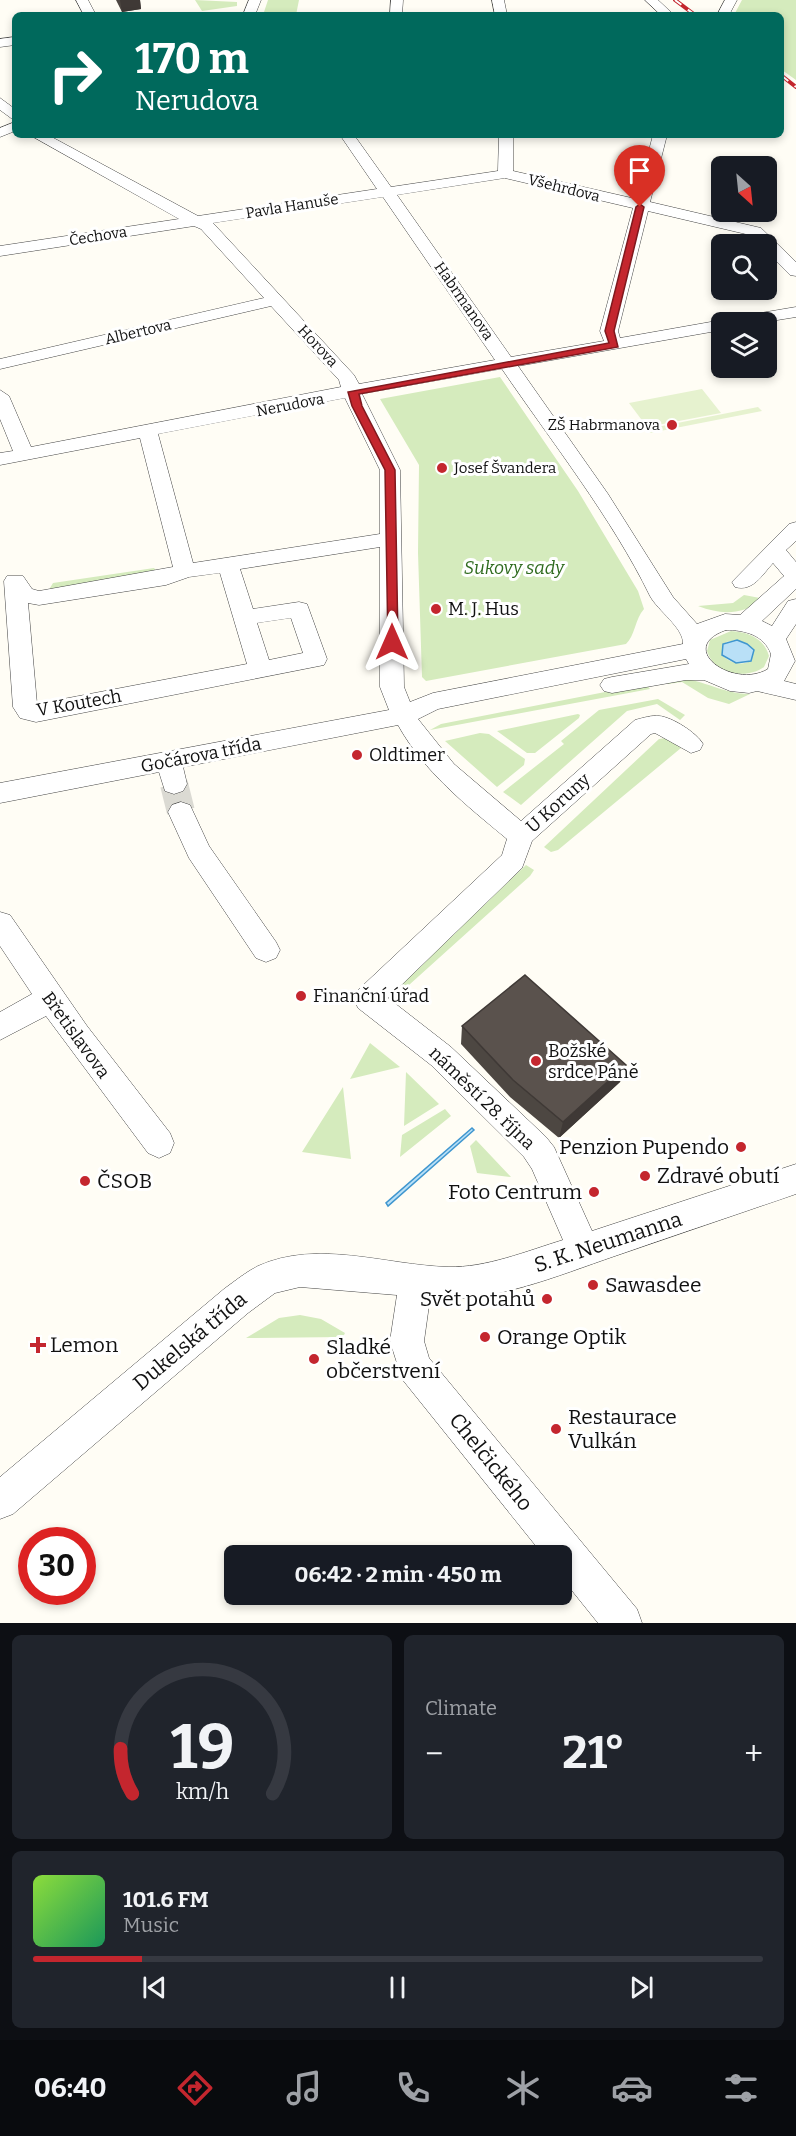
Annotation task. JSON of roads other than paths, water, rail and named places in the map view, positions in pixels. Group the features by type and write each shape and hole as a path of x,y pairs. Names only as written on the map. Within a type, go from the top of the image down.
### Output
{"street":[{"path":"651,0 665,12"},
{"path":"0,102 12,114"},
{"name":"Horova","path":"42,138 170,209 208,227 348,379 357,406 390,470 392,687 402,716"},
{"name":"Habrmanova","path":"349,138 598,494 658,588 660,599 689,626 695,658 706,672"},
{"path":"505,174 506,138"},
{"path":"614,345 609,331 659,138"},
{"name":"Všehrdova","path":"387,191 505,174 640,207 755,231 796,271"},
{"name":"Pavla Hanuše","path":"197,220 387,191"},
{"name":"Čechova","path":"0,251 197,220"},
{"name":"Albertova","path":"0,364 275,300"},
{"path":"777,315 796,312"},
{"name":"Nerudova","path":"0,459 711,327"},
{"path":"0,396 24,454"},
{"path":"148,431 185,571"},
{"path":"743,582 796,529"},
{"name":"V Koutech","path":"7,580 25,595 39,598 166,578 185,571 391,539"},
{"path":"735,623 773,600 796,576 774,550"},
{"path":"228,566 260,669"},
{"name":"V Koutech","path":"7,580 25,707 28,712 36,713 316,659 299,609 244,618"},
{"name":"Habrmanova","path":"658,588 673,595 689,608 762,629 775,639"},
{"path":"759,683 777,674 789,676 783,650 775,639 796,606"},
{"name":"Gočárova třída","path":"0,793 172,773 402,716 433,702 694,644 706,627 735,623"},
{"name":"Gočárova třída","path":"402,716 438,719 544,696 686,672 706,672"},
{"path":"706,672 727,682 759,683 796,692"},
{"path":"402,716 413,735 442,768 521,836"},
{"name":"U Koruny","path":"368,999 513,861 521,836 644,726 658,724 691,744"},
{"path":"181,812 198,851 266,950"},
{"name":"Břetislavova","path":"0,923 106,1078 159,1143"},
{"path":"0,1027 50,999"},
{"name":"náměstí 28. října","path":"368,999 441,1056 535,1147 543,1158 584,1250"},
{"name":"S. K. Neumanna","path":"415,1282 449,1284 483,1280 584,1250 796,1179"},
{"name":"Dukelská třída","path":"0,1501 236,1301 267,1279 283,1273 319,1269 415,1282"},
{"name":"Chelčického","path":"415,1282 407,1341 414,1367 623,1623"}],"water":[{"path":"737,640 754,650 751,661 736,663 722,655 723,644"},
{"path":"472,1128 474,1130 388,1206 386,1203"}],"tunnel":[{"path":"174,784 181,812"}],"railway":[{"path":"675,0 691,12"},
{"path":"784,78 796,87"}],"place":[{"name":"ZŠ Habrmanova","path":"672,425"},
{"name":"Josef Švandera","path":"442,468"},
{"name":"M. J. Hus","path":"436,609"},
{"name":"Oldtimer","path":"357,755"},
{"name":"Finanční úřad","path":"301,996"},
{"name":"Božské srdce Páně","path":"536,1061"},
{"name":"Penzion Pupendo","path":"741,1147"},
{"name":"Zdravé obutí","path":"645,1176"},
{"name":"ČSOB","path":"85,1181"},
{"name":"Foto Centrum","path":"594,1192"},
{"name":"Sawasdee","path":"593,1285"},
{"name":"Svět potahů","path":"547,1299"},
{"name":"Orange Optik","path":"485,1337"},
{"name":"Lemon","path":"38,1345"},
{"name":"Sladké občerstvení","path":"314,1359"},
{"name":"Restaurace Vulkán","path":"556,1429"}],"park label":[{"name":"Sukovy sady","path":"514,568"}]}
